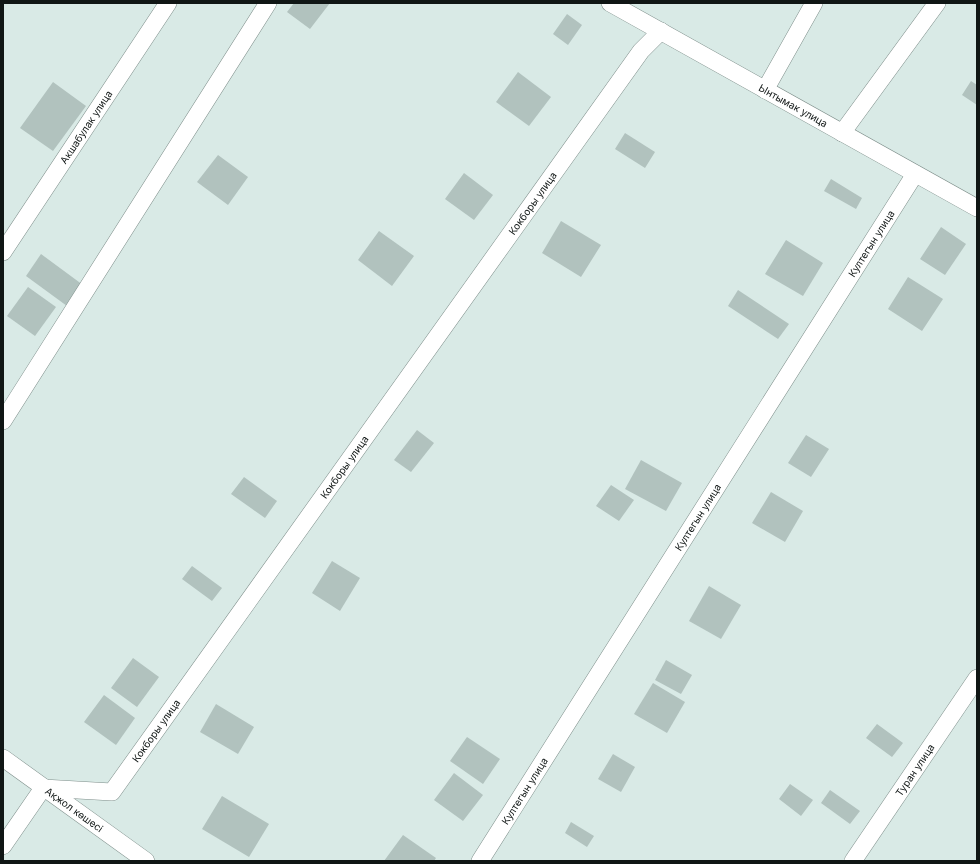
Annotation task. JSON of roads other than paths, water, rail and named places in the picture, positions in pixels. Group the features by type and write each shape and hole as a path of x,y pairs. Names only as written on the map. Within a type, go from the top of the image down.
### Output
{"street":[{"name":"Акшабулак улица","path":"3,252 168,3"},
{"path":"3,421 268,3"},
{"name":"Ынтымак улица","path":"610,3 977,208"},
{"path":"765,90 814,3"},
{"path":"842,133 937,3"},
{"name":"Кокборы улица","path":"43,788 112,792 641,51 661,31"},
{"name":"Култегын улица","path":"480,861 915,174"},
{"name":"Туран улица","path":"853,861 977,678"},
{"name":"Ақжол көшесі","path":"3,758 146,861"},
{"path":"3,846 43,788"}]}
